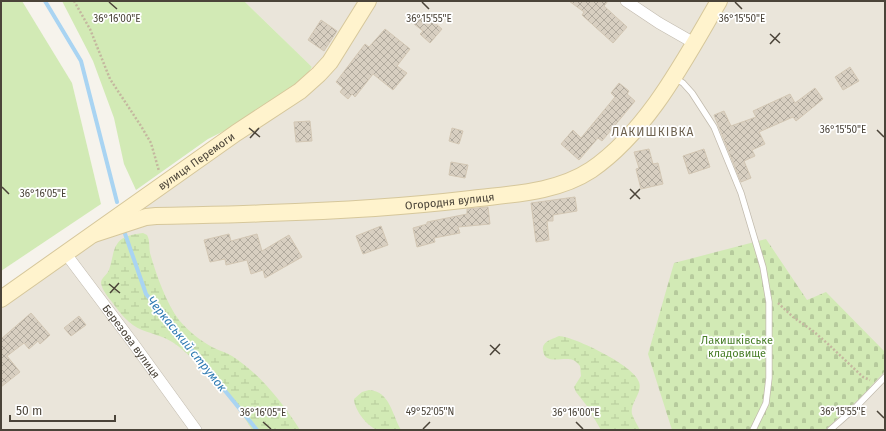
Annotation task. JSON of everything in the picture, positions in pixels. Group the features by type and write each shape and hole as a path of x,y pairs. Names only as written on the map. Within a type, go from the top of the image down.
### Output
{"street":[{"name":"вулиця Перемоги","path":"1,299 161,185 311,82 325,68 337,52 368,1"},
{"path":"626,1 659,23 694,43"},
{"name":"Огородня вулиця","path":"94,234 146,217 395,207 492,197 554,187 582,175 600,163 618,147 646,115 673,76 719,1"},
{"name":"Березова вулиця","path":"66,254 129,337 196,430"}],"lane":[{"path":"673,76 683,83 692,93 714,127 746,205 763,267 768,292 768,391 766,403 753,430"},
{"path":"830,430 855,408 885,377"}],"path":[{"path":"74,1 90,29 110,79 151,144 155,154 161,185"},
{"path":"768,292 787,311 813,331 863,377 876,380 880,383"}],"shaded area":[{"path":"244,1 885,1 885,430 1,430 1,299 319,74"}],"green space":[{"path":"1,1 22,1 72,83 101,204 1,271"},
{"path":"62,1 244,1 312,67 292,97 208,139 136,190 124,164 114,118 93,61"},
{"path":"143,233 148,237 150,253 162,288 179,320 190,332 203,342 227,353 252,371 270,389 300,430 252,430 229,396 188,354 170,340 137,328 118,310 104,291 101,281 109,270 118,242 130,235"},
{"name":"Лакишківське кладовище","path":"766,239 807,300 826,292 885,352 885,371 862,396 825,430 672,430 648,354 674,263"},
{"path":"559,336 578,341 604,353 635,375 640,386 633,405 632,414 640,430 601,430 574,387 581,376 580,366 573,360 555,360 547,358 544,355 544,344"},
{"path":"369,390 376,391 386,399 401,430 375,429 367,423 359,413 354,399 362,392"}],"building":[{"path":"569,1 608,1 604,6 627,27 613,43 582,15 584,12"},
{"path":"423,13 442,29 430,43 420,34 423,31 414,24"},
{"path":"321,20 337,31 324,51 308,40"},
{"path":"385,29 410,49 397,66 407,73 393,90 373,74 355,97 352,94 348,99 340,92 343,88 336,82 365,44 369,47"},
{"path":"850,67 859,81 843,90 835,77"},
{"path":"619,83 629,91 627,94 635,101 602,141 598,138 579,160 561,144 573,130 581,138 615,97 611,93"},
{"path":"815,88 823,99 796,121 793,117 759,132 765,144 752,150 755,156 744,161 751,178 741,182 714,115 724,111 731,126 756,117 753,111 790,94 795,103"},
{"path":"310,121 312,141 296,142 294,122"},
{"path":"452,128 463,131 459,144 449,141"},
{"path":"649,149 653,164 658,163 663,184 641,189 636,169 639,168 634,152"},
{"path":"704,149 710,167 689,174 683,156"},
{"path":"451,162 468,165 465,178 449,175"},
{"path":"575,197 577,211 553,215 553,221 547,221 549,240 536,242 531,203"},
{"path":"488,207 490,224 458,227 460,233 434,238 435,242 417,247 413,228 427,224 427,222 467,214 467,209"},
{"path":"381,226 388,245 363,254 356,236"},
{"path":"229,234 231,241 257,234 262,251 289,235 302,257 265,278 263,270 251,274 247,260 226,265 225,259 210,262 204,240"},
{"path":"31,313 50,335 40,344 38,341 29,349 24,343 7,356 20,372 1,387 1,339"},
{"path":"79,316 86,325 71,336 64,328"}],"waterway":[{"name":"Черкаський струмок","path":"45,1 81,61 117,202"},
{"name":"Черкаський струмок","path":"123,228 146,294 257,430"}],"district":[{"name":"ЛАКИШКІВКА","path":"653,132"}]}
